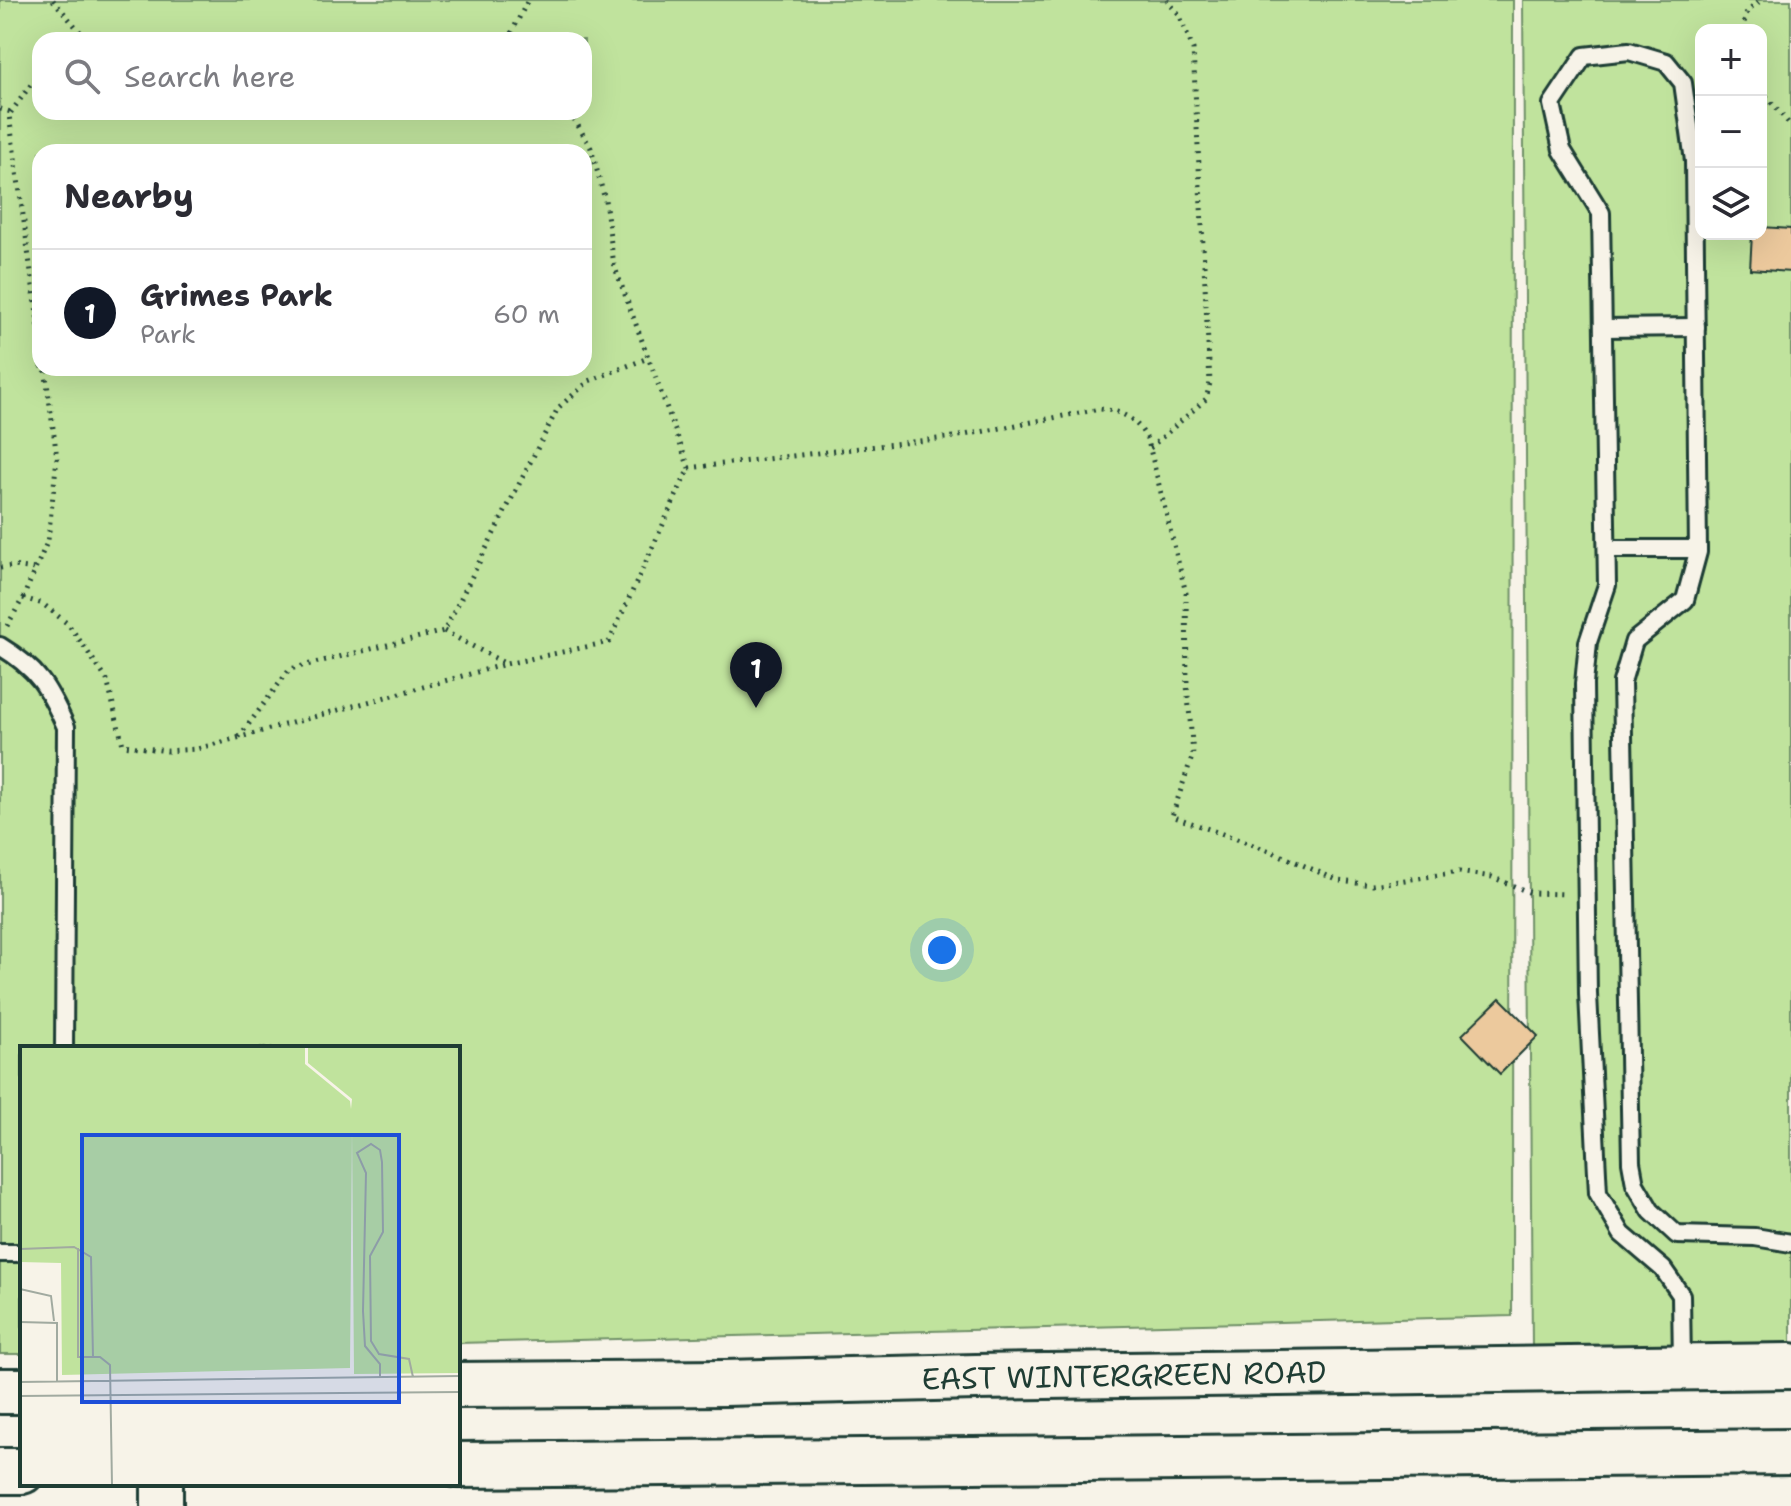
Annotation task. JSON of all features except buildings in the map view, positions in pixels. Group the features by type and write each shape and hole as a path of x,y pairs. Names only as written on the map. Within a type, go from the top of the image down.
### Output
{"main road":[{"name":"EAST WINTERGREEN ROAD","path":"460,1385 1791,1366"},
{"path":"460,1465 1791,1452"}],"lane":[{"path":"1682,1368 1681,1295 1663,1269 1622,1234 1598,1193 1588,994 1584,684 1588,642 1607,585 1601,213 1562,150 1552,104 1584,56 1629,51 1666,62 1683,83 1694,151 1698,549 1685,600 1634,641 1622,682 1631,1162 1635,1184 1651,1211 1677,1235 1755,1237 1791,1243"},
{"path":"1603,328 1696,327"},
{"path":"1607,549 1698,549"},
{"path":"0,646 24,661 50,691 66,727 64,1046"}],"path":[{"path":"53,0 80,32"},
{"path":"512,32 528,0"},
{"path":"1150,448 1206,399 1210,383 1193,49 1179,14 1167,0"},
{"path":"1744,24 1747,12 1761,0"},
{"path":"32,83 9,115 32,279"},
{"path":"1766,96 1791,126"},
{"path":"0,109 11,112"},
{"path":"575,120 589,144"},
{"path":"23,598 43,604 68,624 107,680 123,745 167,751 197,749 506,664 609,642 689,468 614,265 605,200 592,152"},
{"path":"444,631 558,408 589,381 648,358"},
{"path":"0,637 23,598 48,540 57,458 46,376"},
{"path":"689,468 954,437 1100,409 1115,410 1141,427 1150,448 1186,593 1187,685 1193,754 1172,816 1273,852 1339,881 1372,885 1459,872 1492,877 1531,893 1586,895"},
{"path":"0,568 36,569"},
{"path":"239,737 290,669 444,631 506,664"}],"green space":[{"path":"0,0 1513,0 1512,1316 460,1343 460,1046 20,1046 20,1354 0,1354"},
{"path":"1523,0 1791,0 1791,1350 1532,1352"}],"place":[{"name":"Grimes Park","path":"756,708"}]}
